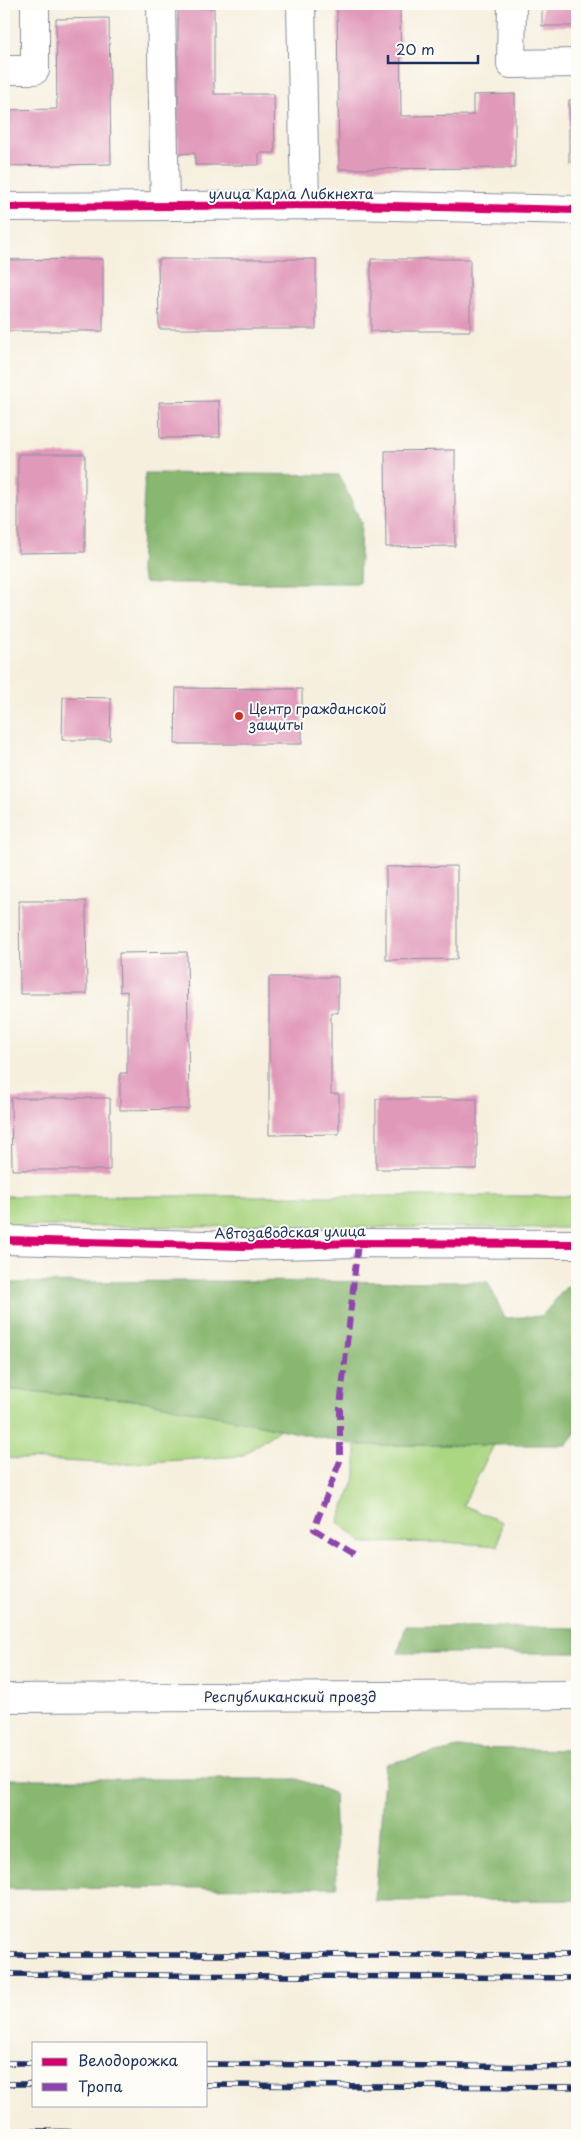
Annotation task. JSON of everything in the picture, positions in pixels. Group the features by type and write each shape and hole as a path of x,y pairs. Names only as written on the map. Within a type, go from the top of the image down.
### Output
{"street":[{"path":"4,70 35,70 35,4"},
{"path":"161,4 165,206"},
{"path":"300,4 305,205"},
{"path":"512,4 511,64 577,63"},
{"name":"улица Карла Либкнехта","path":"4,207 305,205 577,210"},
{"name":"Автозаводская улица","path":"4,1240 243,1246 358,1243 577,1244"},
{"name":"Республиканский проезд","path":"4,1698 577,1695"}],"green space":[{"path":"145,473 339,475 361,522 359,583 145,583 140,570"},
{"path":"4,1196 577,1196 577,1228 4,1226"},
{"path":"187,1281 488,1282 505,1318 542,1316 567,1286 577,1286 577,1431 566,1445 356,1445 144,1401 4,1389 4,1283"},
{"path":"4,1389 144,1401 280,1429 242,1456 119,1464 4,1458"},
{"path":"356,1445 494,1445 463,1505 502,1522 498,1546 445,1542 363,1543 338,1522 356,1476"},
{"path":"406,1626 577,1628 577,1653 398,1653"},
{"path":"458,1748 577,1750 577,1900 375,1901 385,1764"},
{"path":"4,1779 298,1779 334,1793 337,1887 4,1889"}],"building":[{"path":"542,4 577,4 577,26 542,26"},
{"path":"400,5 401,116 473,115 473,95 515,94 515,168 339,169 337,6"},
{"path":"214,8 214,94 274,94 275,153 259,153 259,165 195,165 195,153 178,154 178,9"},
{"path":"109,18 111,164 4,166 4,110 57,109 56,19"},
{"path":"569,100 577,100 577,162 569,162"},
{"path":"103,259 103,331 4,331 4,260"},
{"path":"158,259 316,259 316,329 159,329"},
{"path":"371,259 470,259 470,331 371,331"},
{"path":"219,401 220,437 160,438 159,402"},
{"path":"455,450 455,546 386,547 385,451"},
{"path":"18,454 85,454 85,552 18,553"},
{"name":"Центр гражданской защиты","path":"176,688 302,689 302,744 175,744"},
{"path":"63,697 111,698 110,740 62,740"},
{"path":"457,866 457,959 386,960 386,867"},
{"path":"19,901 86,901 87,994 20,994"},
{"path":"187,952 189,1109 120,1110 120,1073 127,1073 127,991 120,992 119,953"},
{"path":"269,977 338,977 338,1013 331,1012 331,1094 339,1094 339,1134 269,1135"},
{"path":"11,1098 110,1098 110,1170 12,1170"},
{"path":"376,1099 477,1099 477,1169 376,1169"}],"railway":[{"path":"4,1955 577,1955"},
{"path":"4,1974 577,1978"},
{"path":"4,2063 32,2063"},
{"path":"208,2064 577,2067"},
{"path":"4,2084 32,2084"},
{"path":"208,2085 577,2087"},
{"path":"4,2132 41,2131 209,2135"},
{"path":"539,2135 577,2133"}],"marked path":[{"path":"354,1554 314,1529 340,1461 340,1407 358,1243"}],"cycle path":[{"path":"4,207 347,205 577,210"},
{"path":"4,1240 243,1246 358,1243 577,1244"}],"place":[{"name":"Центр гражданской защиты","path":"239,716"}]}
